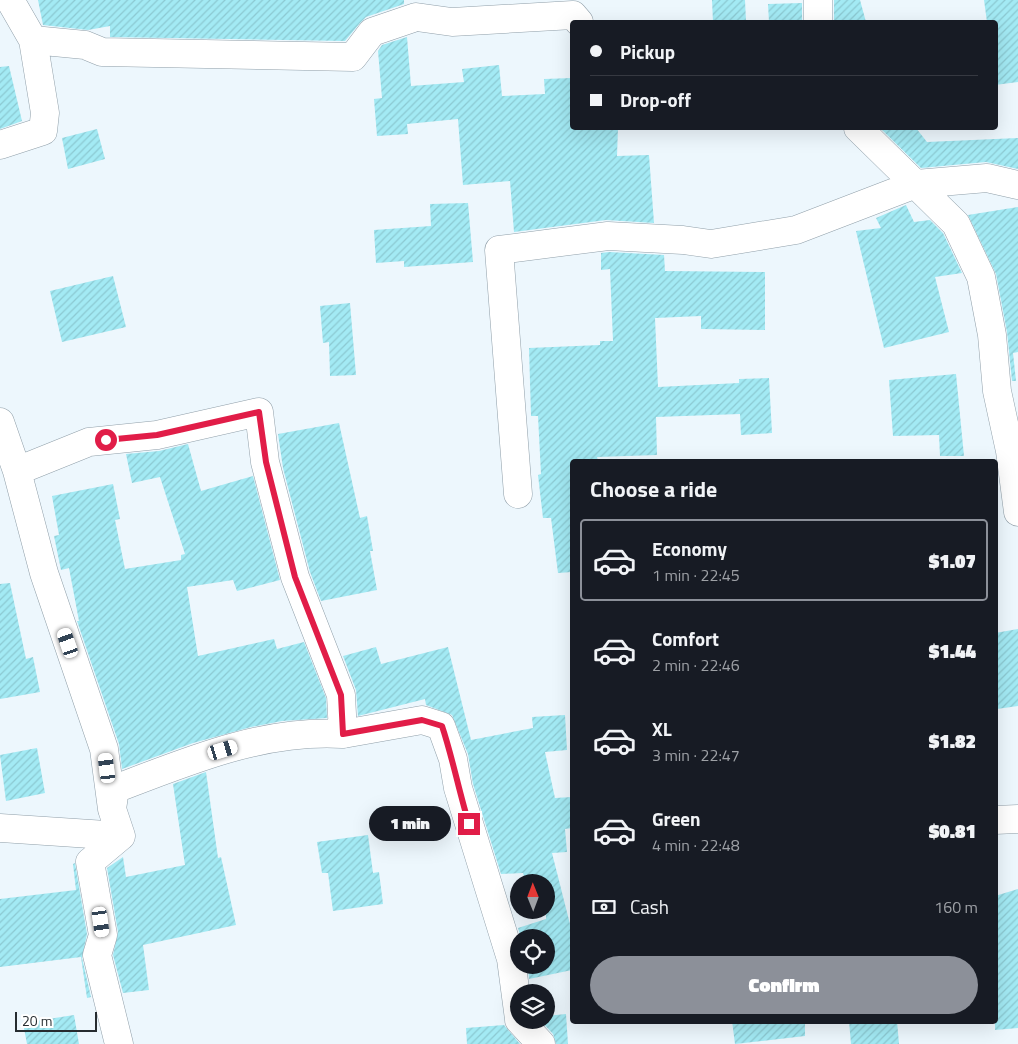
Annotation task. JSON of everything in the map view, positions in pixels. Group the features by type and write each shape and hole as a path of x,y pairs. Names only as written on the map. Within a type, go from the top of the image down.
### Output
{"street":[{"path":"0,145 43,131 45,114 33,40 10,0"},
{"path":"818,0 818,20"},
{"path":"33,40 85,45 102,52 353,57 372,32 416,17 452,22 573,15 577,20"},
{"path":"860,130 956,224 981,277 992,336 998,392 1010,450 1018,512"},
{"path":"518,494 499,250 608,236 683,240 711,244 796,230 916,184 987,178 1018,186"},
{"path":"18,472 89,442 157,435 259,412 266,462 295,577 341,695 343,734"},
{"path":"0,422 18,472 44,573 104,749 112,809 121,836"},
{"path":"112,809 115,789 191,760 255,740 321,732 343,734 422,720 442,726 453,759 458,788 511,959 514,984"},
{"path":"998,820 1018,819"},
{"path":"0,828 121,836"},
{"path":"119,1044 97,955 103,935 90,862 121,836"},
{"path":"527,1029 541,1044"}],"building":[{"path":"38,0 404,0 404,4 366,17 345,41 110,37 110,26 88,30 43,25"},
{"path":"712,0 745,0 746,20 713,20"},
{"path":"834,0 860,0 865,20 834,20"},
{"path":"984,0 1018,0 1018,82 998,85 998,20 987,20"},
{"path":"802,3 802,20 769,20 768,4"},
{"path":"407,37 411,86 464,82 462,69 499,65 502,96 545,94 544,79 570,78 570,130 618,130 617,156 649,155 654,223 606,220 514,232 510,181 463,185 458,119 407,124 408,134 377,136 374,99 382,98 378,51 382,45"},
{"path":"9,66 22,121 0,129 0,67"},
{"path":"97,129 105,159 68,169 62,138"},
{"path":"882,130 918,130 927,142 1018,138 1018,169 986,162 921,168"},
{"path":"468,203 473,262 404,267 404,261 376,263 374,230 431,226 430,204"},
{"path":"906,205 914,222 930,220 943,233 962,273 935,277 949,332 884,348 856,231 881,228 876,218"},
{"path":"1018,207 1018,352 1013,353 1016,381 1012,381 1007,332 996,274 968,215"},
{"path":"601,253 664,255 665,271 765,272 765,330 701,329 701,316 655,318 658,387 739,383 739,379 769,378 772,433 741,435 740,414 656,417 657,455 570,459 570,572 558,573 551,518 543,518 538,475 541,474 538,416 531,416 529,348 600,345 600,341 613,341 610,269 601,270"},
{"path":"113,276 126,327 62,342 50,291"},
{"path":"350,303 356,375 330,376 329,342 323,343 320,306"},
{"path":"956,374 964,456 940,456 939,435 893,436 889,380"},
{"path":"339,423 360,518 367,516 373,551 370,551 377,590 321,601 310,572 283,468 278,434"},
{"path":"188,444 201,491 253,476 280,580 237,591 233,580 187,587 198,656 274,639 277,649 304,642 326,698 327,718 282,721 251,727 193,743 122,769 119,744 77,621 79,621 69,568 61,570 54,536 59,535 52,496 113,484 120,519 115,520 125,569 181,560 181,555 185,554 160,477 132,483 126,454 159,451"},
{"path":"10,583 26,659 33,657 40,692 0,699 0,584"},
{"path":"1018,629 1018,706 998,709 998,632"},
{"path":"376,647 381,664 448,647 471,740 533,728 532,717 565,715 567,750 545,752 555,798 570,797 570,828 565,829 567,852 552,853 570,924 570,970 555,974 555,929 518,929 546,919 555,919 555,874 501,874 473,784 468,754 452,715 426,705 425,699 358,716 356,690 343,656"},
{"path":"37,748 45,793 6,801 0,755"},
{"path":"206,772 218,858 221,857 236,925 143,945 149,990 123,993 113,955 118,932 107,868 123,857 126,877 185,865 173,784"},
{"path":"368,835 373,873 379,872 383,904 333,911 328,873 322,873 317,842"},
{"path":"75,863 87,934 82,958 91,997 87,998 81,957 0,967 0,899 76,890 73,864"},
{"path":"1018,889 1018,1028 995,1030 995,1024 998,1024 998,895"},
{"path":"529,974 553,974 529,979"},
{"path":"566,1014 568,1044 556,1044 553,1034 548,1029 555,1029 555,1015"},
{"path":"74,1015 79,1044 27,1044 23,1023"},
{"path":"732,1024 805,1024 805,1036 735,1044"},
{"path":"849,1024 897,1024 899,1044 851,1044"},
{"path":"504,1025 520,1044 467,1044 466,1028"}],"route":[{"path":"106,440 157,435 259,412 266,462 295,577 317,638 341,695 343,734 422,720 442,726 453,759 458,788 469,824"}]}
